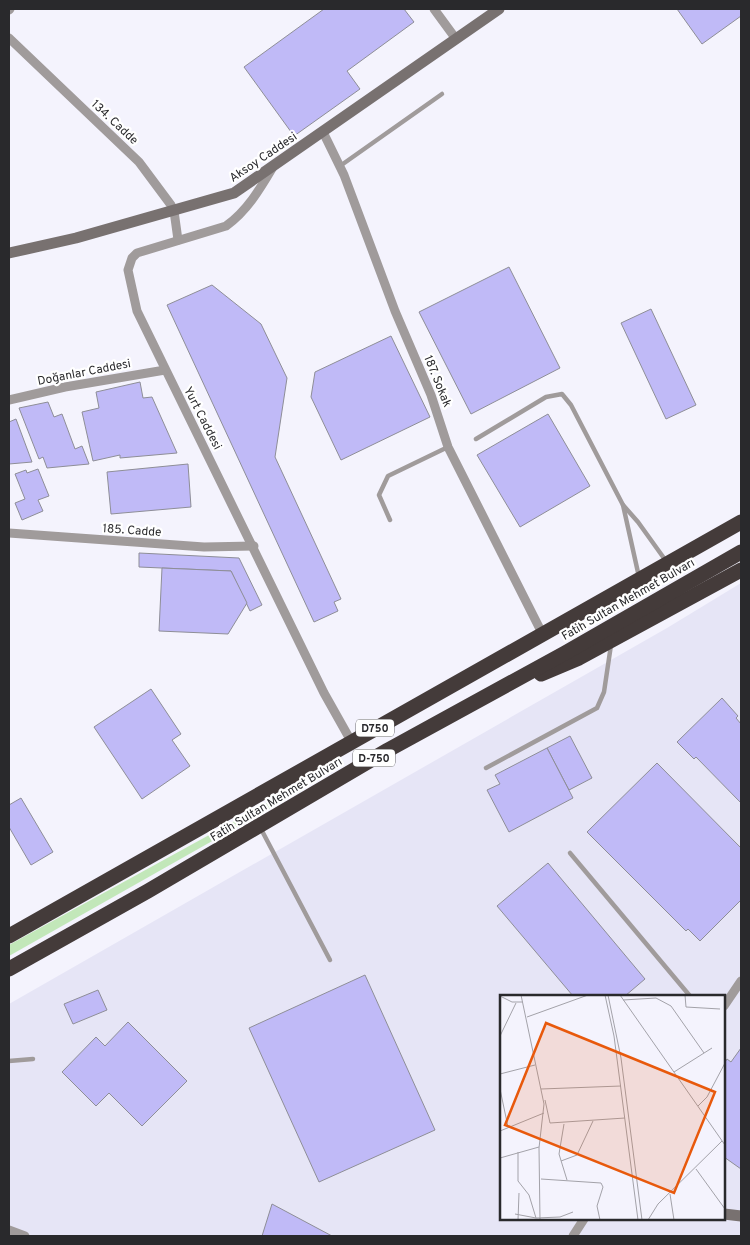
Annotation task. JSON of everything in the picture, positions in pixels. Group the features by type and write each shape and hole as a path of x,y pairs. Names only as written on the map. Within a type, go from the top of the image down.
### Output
{"highway":[{"name":"Fatih Sultan Mehmet Bulvarı","path":"9,936 741,520"},
{"name":"Fatih Sultan Mehmet Bulvarı","path":"9,970 148,892 388,750 509,684 741,552"},
{"path":"509,684 557,669 741,570"}],"street":[{"path":"434,9 456,39"},
{"name":"Aksoy Caddesi","path":"9,253 76,238 234,194 498,9"},
{"name":"134. Cadde","path":"9,38 139,162 166,196 174,211 178,240"},
{"name":"187. Sokak","path":"323,132 340,166 395,311 431,395 448,447 542,633"},
{"name":"Yurt Caddesi","path":"273,167 243,212 235,220 226,226 137,253 132,258 128,270 137,311 165,370 254,546 324,693 352,741"},
{"name":"Doğanlar Caddesi","path":"9,400 65,387 165,370"},
{"name":"185. Cadde","path":"9,533 204,547 254,546"},
{"path":"725,1005 741,981"},
{"path":"725,1214 741,1216"},
{"path":"573,1236 583,1220"},
{"path":"9,1230 25,1236"}],"lane":[{"path":"340,166 442,94"},
{"path":"476,439 546,397 562,394 571,405 623,505 667,562"},
{"path":"390,520 379,494 388,476 448,447"},
{"path":"623,505 638,579"},
{"path":"486,768 597,708 604,692 611,641"},
{"path":"259,826 330,960"},
{"path":"570,853 689,995"},
{"path":"9,1061 33,1059"}],"shaded area":[{"path":"741,583 741,1236 9,1236 9,1004 667,628"}],"green space":[{"path":"300,785 304,789 9,956 9,945"}],"building":[{"path":"324,9 404,9 414,22 347,71 360,89 294,136 244,67"},
{"path":"677,9 741,9 741,16 702,44"},
{"path":"509,267 560,368 471,414 419,312"},
{"path":"212,285 261,324 287,378 275,457 341,599 334,602 338,611 314,622 167,305"},
{"path":"651,309 696,405 666,419 621,323"},
{"path":"391,336 430,417 341,460 311,397 315,372"},
{"path":"140,382 143,398 152,397 177,453 120,458 120,455 93,461 82,412 99,408 96,392"},
{"path":"48,402 54,417 62,414 75,449 82,446 89,464 47,468 43,457 39,459 19,408"},
{"path":"548,414 590,486 520,527 477,455"},
{"path":"16,419 32,462 9,464 9,422"},
{"path":"188,464 191,507 111,514 107,472"},
{"path":"38,469 49,496 38,500 43,511 22,520 15,503 25,499 15,474 26,470 27,473"},
{"path":"139,553 239,558 262,605 250,611 231,571 139,567"},
{"path":"162,568 231,571 247,603 228,634 159,631"},
{"path":"151,689 181,734 172,740 190,766 142,799 94,727"},
{"path":"722,698 738,716 736,718 741,724 741,803 696,757 694,759 677,742"},
{"path":"570,736 592,778 569,790 547,748"},
{"path":"547,748 573,798 509,832 487,790 500,784 495,775"},
{"path":"657,763 741,848 741,900 700,941 688,929 686,931 587,832"},
{"path":"21,798 53,852 31,865 9,827 9,805"},
{"path":"548,863 645,979 626,995 572,995 497,906"},
{"path":"365,975 435,1130 319,1182 249,1028"},
{"path":"98,990 107,1010 73,1024 64,1004"},
{"path":"128,1022 187,1081 142,1126 109,1093 96,1106 62,1072 96,1037 105,1046"},
{"path":"741,1048 741,1169 725,1158 725,1062 727,1059 731,1062"},
{"path":"272,1204 332,1236 262,1236"}]}
